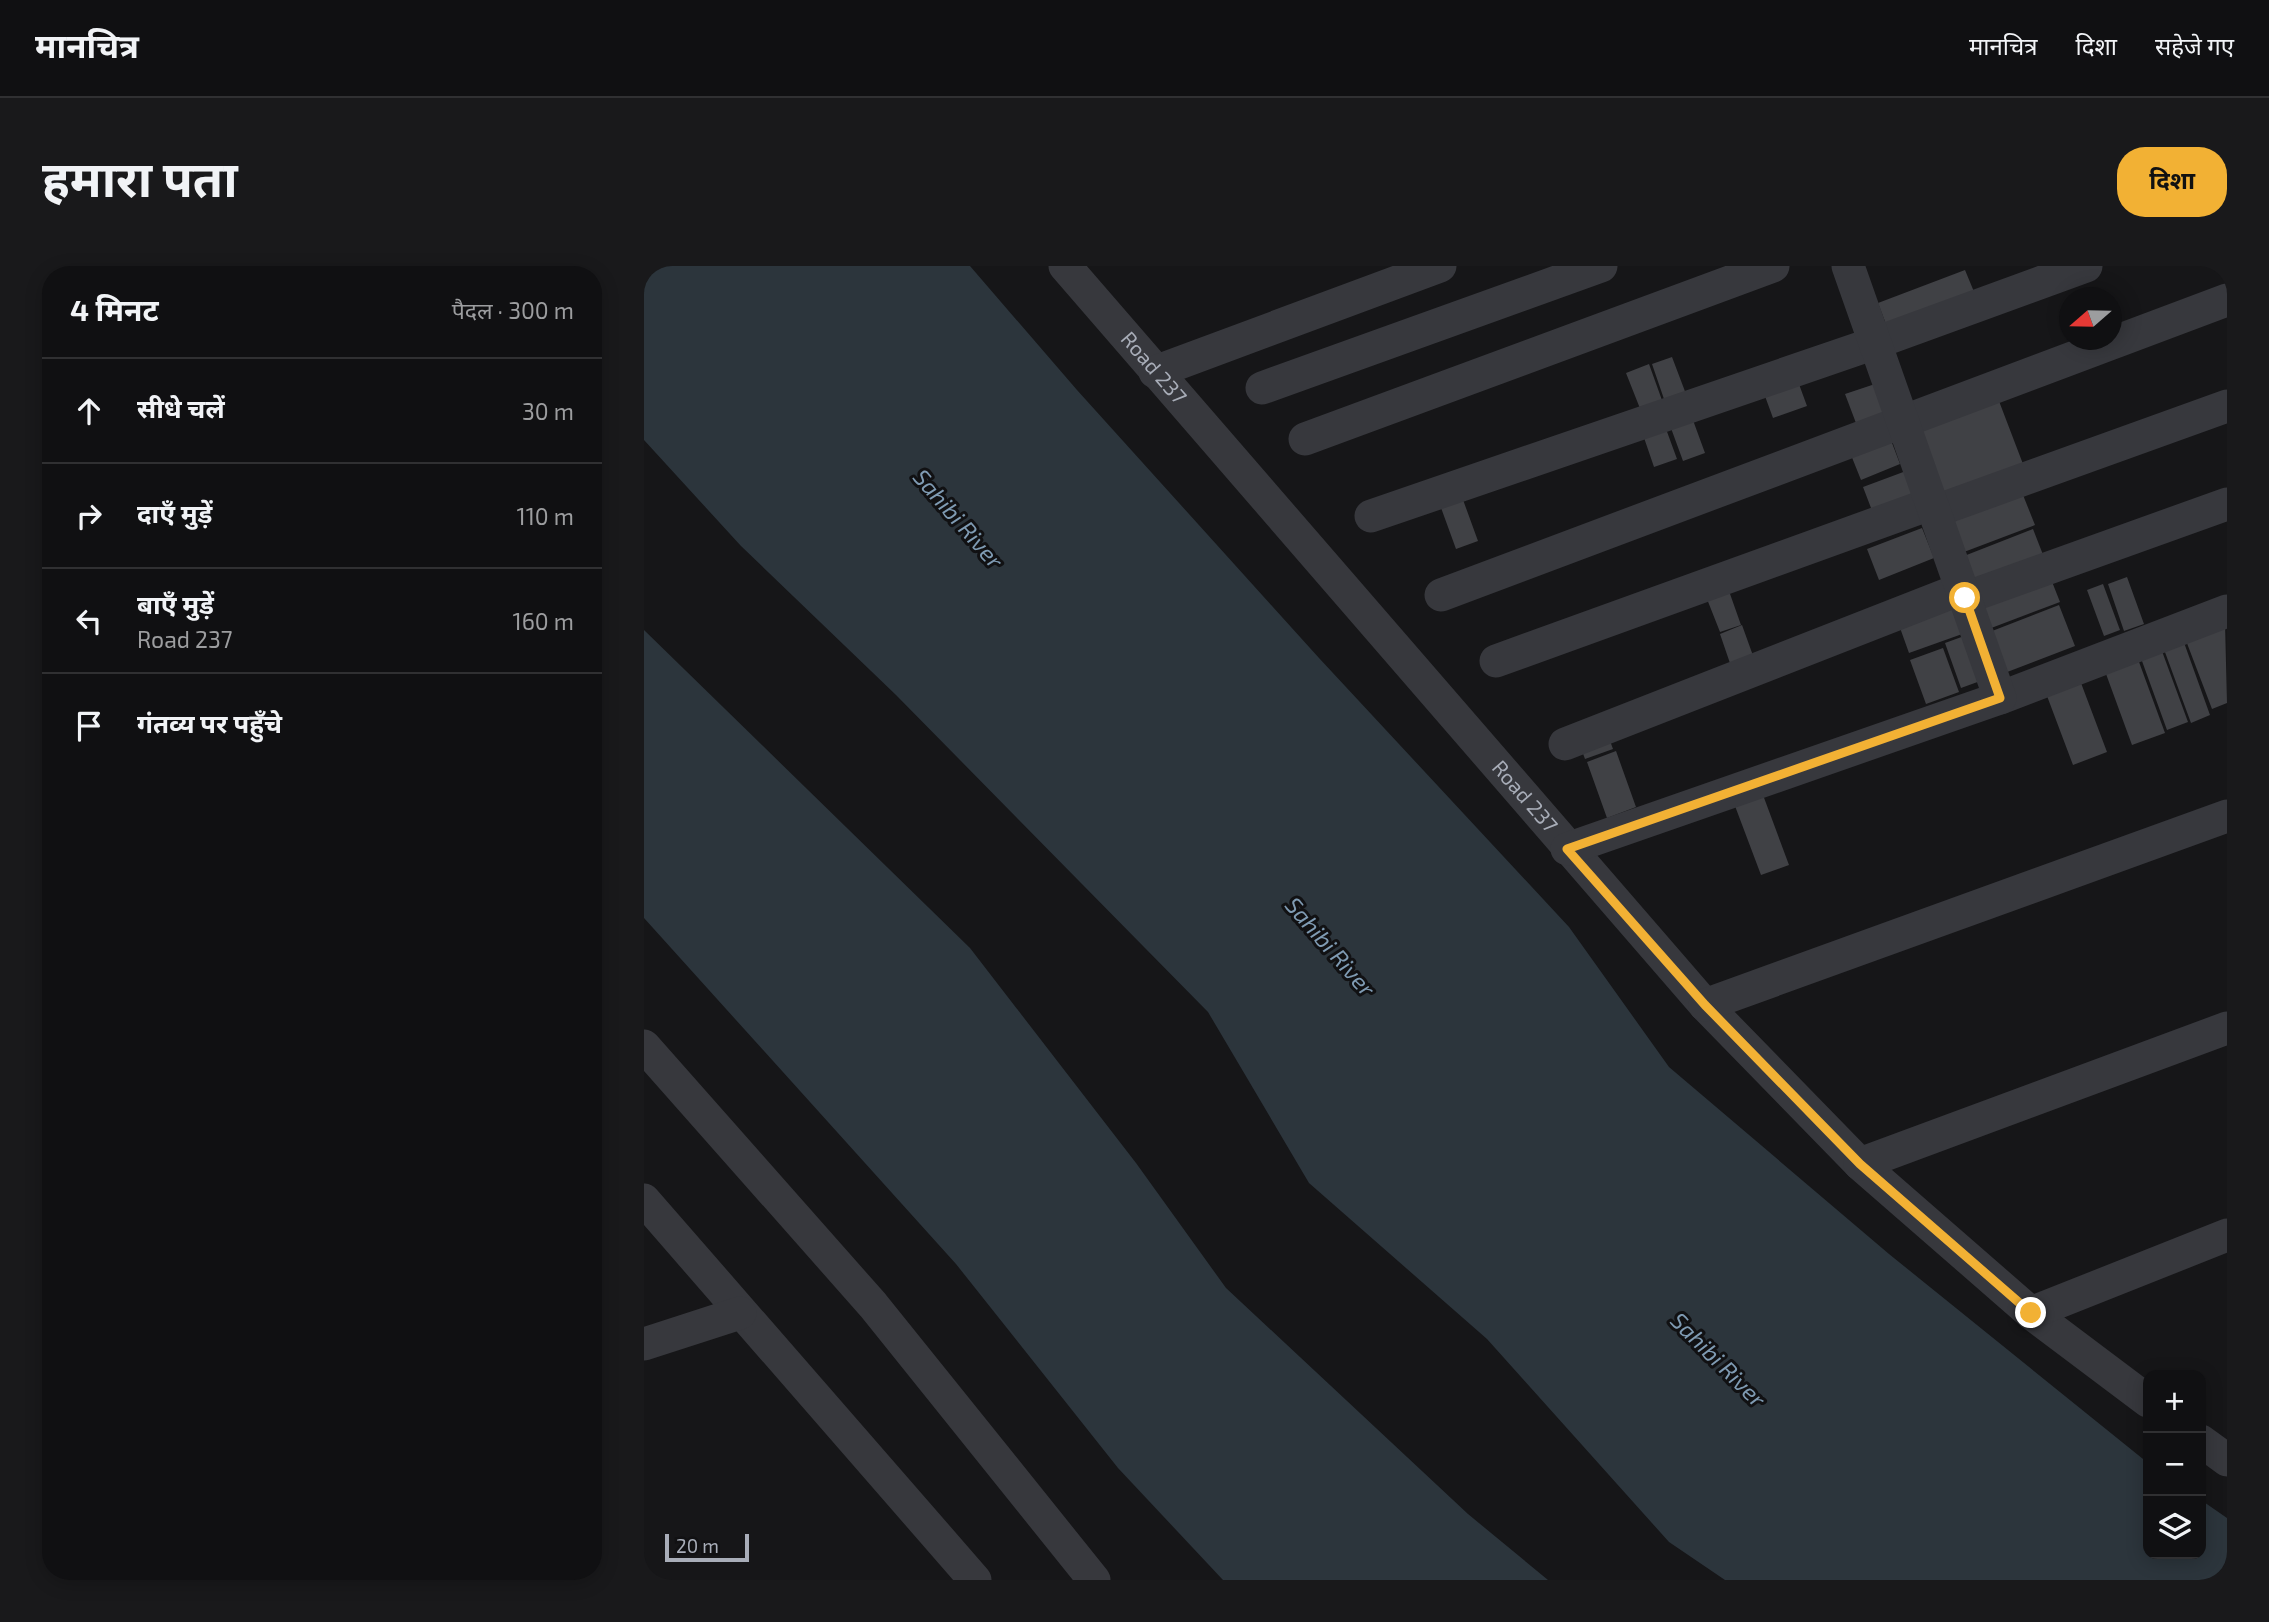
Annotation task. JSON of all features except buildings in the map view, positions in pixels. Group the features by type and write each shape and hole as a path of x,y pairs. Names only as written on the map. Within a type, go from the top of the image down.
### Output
{"street":[{"name":"Road 237","path":"1065,266 1567,849 1705,1005 1860,1164 2031,1313 2143,1397"},
{"path":"1155,372 1440,266"},
{"path":"1262,388 1601,266"},
{"path":"1305,439 1773,266"},
{"path":"1371,516 1875,344 2086,266"},
{"path":"1850,267 1900,420 2000,698"},
{"path":"1440,595 1900,420 2227,300"},
{"path":"1496,661 2227,406"},
{"path":"1565,744 1963,594 2227,504"},
{"path":"1567,849 2000,698 2227,611"},
{"path":"1705,1005 2227,816"},
{"path":"1860,1164 2227,1028"},
{"path":"644,1046 873,1305 1094,1580"},
{"path":"644,1200 975,1580"},
{"path":"2031,1313 2227,1235"},
{"path":"644,1344 740,1313"}],"water":[{"name":"Sahibi River","path":"644,266 970,266 1077,390 1319,658 1569,927 1669,1067 1889,1254 2143,1459 2143,1559 2206,1559 2206,1503 2227,1518 2227,1580 1725,1580 1669,1542 1487,1339 1309,1183 1208,1012 896,695 741,546 644,440"},
{"path":"644,630 970,948 1136,1163 1226,1288 1468,1514 1548,1580 1223,1580 1118,1468 956,1264 644,918"}],"route":[{"path":"1965,598 2000,698 1567,849 1705,1005 1860,1164 2031,1313"}]}
